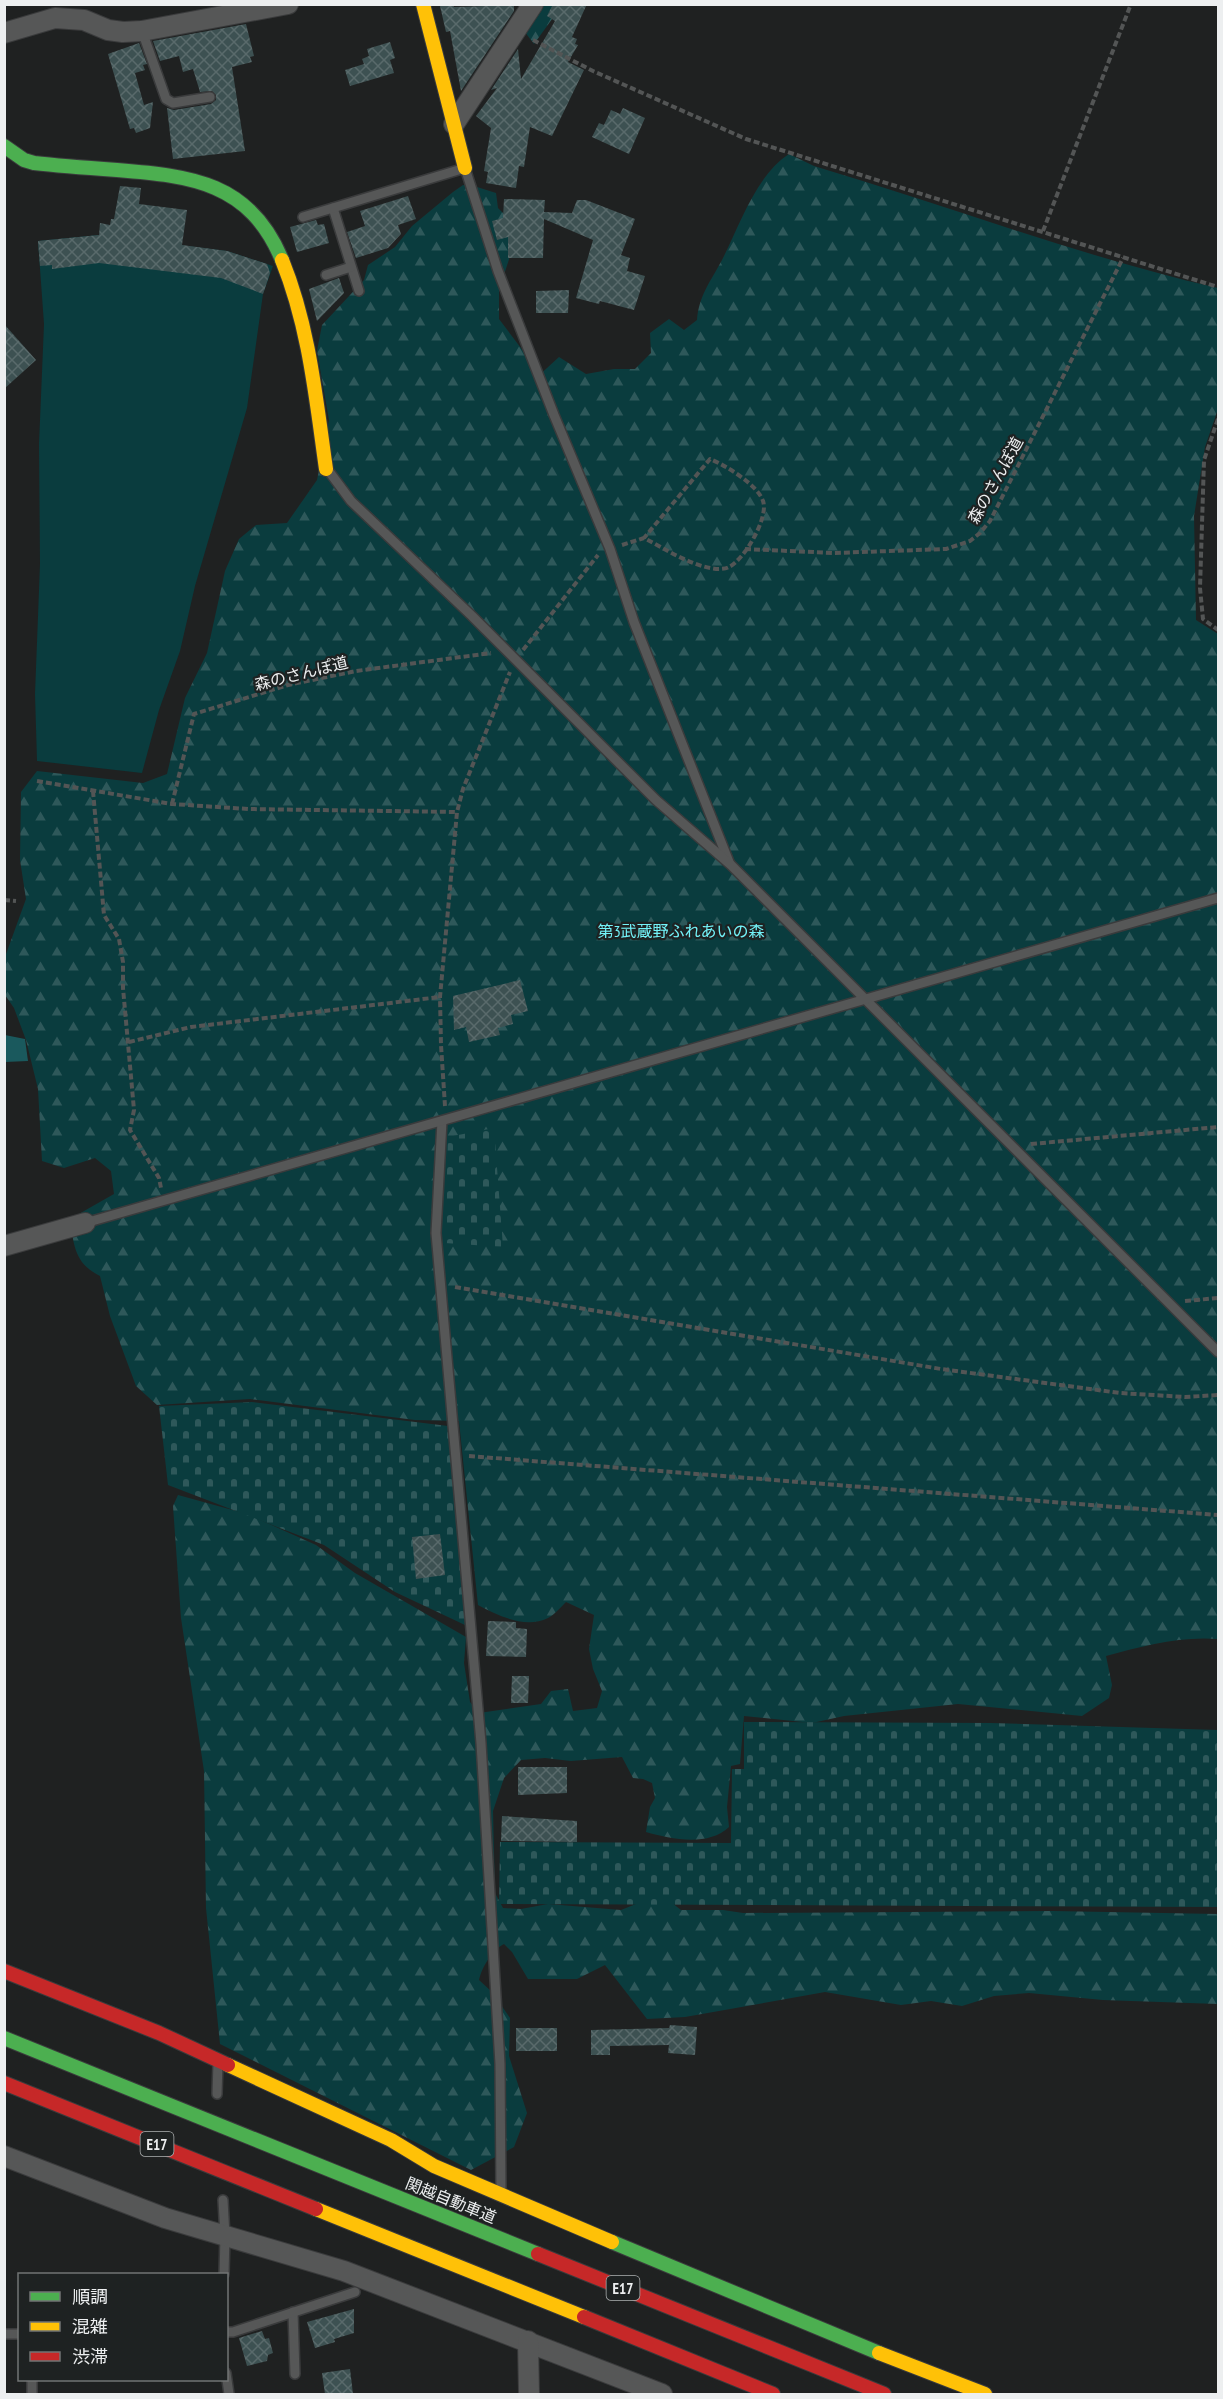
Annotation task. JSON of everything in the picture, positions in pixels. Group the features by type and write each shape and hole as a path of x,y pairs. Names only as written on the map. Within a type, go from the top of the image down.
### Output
{"main road":[{"path":"423,4 465,168"},
{"path":"4,146 24,160 34,163 159,173 206,182 236,198 251,213 272,239 288,276 302,328 326,469"},
{"path":"4,1971 112,2013 391,2140 434,2166 501,2196 865,2348 985,2394"},
{"name":"関越自動車道","path":"4,2038 884,2394"},
{"name":"E17","path":"4,2084 773,2394"}],"street":[{"path":"4,33 55,18 84,20 108,30 142,31 288,4"},
{"path":"454,124 533,4"},
{"path":"4,1246 85,1223"},
{"path":"4,2156 165,2218 344,2271 662,2394"},
{"path":"528,2341 529,2394"}],"lane":[{"path":"142,31 166,99 173,103 210,98"},
{"path":"303,218 465,168 502,281 731,865"},
{"path":"333,208 359,291"},
{"path":"326,275 351,267"},
{"path":"326,469 351,501 507,651 656,800 731,865 1218,1353"},
{"path":"85,1223 866,1001 1218,898"},
{"path":"444,1120 436,1233 481,1755 500,2064 501,2196"},
{"path":"218,2061 218,2094"},
{"path":"223,2200 224,2273"},
{"path":"228,2331 355,2292"},
{"path":"293,2312 296,2374"}],"path":[{"path":"1043,231 1131,4"},
{"path":"516,32 593,71 746,139 1218,287"},
{"name":"森のさんぽ道","path":"745,549 845,552 946,549 970,542 990,521 1123,258"},
{"path":"1218,419 1204,460 1200,588 1203,619 1218,630"},
{"path":"444,1120 440,997 456,812 469,772 515,660 608,547 644,538 710,459 725,465 763,498 766,512 757,531 738,560 728,568 716,569 699,564 644,538"},
{"name":"森のさんぽ道","path":"172,804 194,714 288,685 345,674 507,651"},
{"path":"37,781 172,804 248,809 456,812"},
{"path":"93,791 104,915 119,939 134,1110 130,1130 159,1178 163,1201"},
{"path":"4,900 16,901"},
{"path":"129,1042 191,1027 440,997"},
{"path":"1012,1147 1057,1140 1218,1127"},
{"path":"440,1284 941,1369 1120,1393 1185,1397 1218,1395"},
{"path":"1170,1304 1218,1298"},
{"path":"456,1455 1218,1515"}],"green space":[{"path":"520,5 554,5 555,15 534,44 515,19"},
{"name":"第3武蔵野ふれあいの森","path":"789,154 814,166 1066,246 1218,288 1218,409 1205,447 1194,516 1196,620 1218,634 1218,1639 1175,1640 1106,1656 1112,1685 1109,1698 1082,1716 958,1704 844,1716 812,1723 744,1716 740,1764 731,1766 727,1807 729,1827 711,1837 700,1839 678,1839 646,1832 650,1807 655,1798 652,1783 633,1778 622,1757 571,1761 545,1758 521,1760 504,1778 493,1811 495,1893 503,1908 521,1909 548,1904 621,1910 646,1900 667,1899 681,1910 723,1910 743,1913 1052,1911 1218,1914 1218,2004 1103,2000 1029,1993 994,1996 962,2006 931,2001 901,2005 825,1992 685,2017 647,2019 605,1965 577,1979 528,1979 512,1952 504,1944 488,1959 479,1980 492,1992 510,2018 509,2056 527,2113 514,2147 471,2170 220,2044 206,1908 204,1771 181,1618 173,1506 178,1495 247,1514 316,1545 355,1573 466,1637 464,1663 470,1702 479,1713 541,1704 551,1691 568,1689 573,1711 597,1708 602,1691 593,1669 589,1649 594,1615 566,1602 548,1618 521,1622 503,1617 478,1605 459,1421 415,1420 250,1399 157,1405 136,1386 110,1316 100,1276 91,1271 80,1259 74,1245 70,1219 114,1194 111,1171 95,1158 64,1168 42,1161 38,1089 26,1040 14,1008 5,995 5,957 26,899 20,860 21,792 37,771 143,783 167,774 185,698 207,653 225,571 239,539 256,525 287,523 317,480 329,420 317,351 322,325 364,280 368,265 395,247 412,226 463,185 496,193 498,208 505,215 512,250 499,290 499,319 527,356 535,379 559,357 586,374 614,369 635,369 651,353 650,333 669,319 684,330 697,320 703,296 750,202 767,175"},
{"path":"99,235 227,251 273,266 263,294 247,408 195,586 180,651 159,710 142,773 37,761 35,694 40,564 39,444 44,324 38,241"},
{"path":"494,1128 503,1247 445,1243 448,1137"},
{"path":"252,1402 448,1426 465,1625 395,1592 324,1545 168,1485 159,1406"},
{"path":"744,1722 990,1723 1218,1730 1218,1907 499,1904 500,1842 731,1843 732,1769 744,1769"}],"shaded area":[{"path":"5,1035 25,1039 28,1061 5,1062"}],"building":[{"path":"453,4 454,7 514,5 514,11 461,91 450,31 446,32 440,6"},
{"path":"553,4 587,4 572,37 577,39 575,44 578,45 568,62 584,70 552,136 530,127 524,167 519,166 516,188 486,183 488,172 484,171 491,128 476,116 497,88 491,90 518,49 521,79 555,21 547,16"},
{"path":"246,24 254,56 250,57 252,62 232,67 245,151 173,159 167,108 174,110 211,104 216,100 216,95 212,91 200,92 193,69 183,72 179,56 160,61 153,41"},
{"path":"390,42 395,58 390,60 394,73 350,86 345,70 364,64 362,59 369,56 367,49"},
{"path":"139,43 147,64 143,65 145,70 135,73 144,105 153,102 150,128 136,133 134,128 130,129 108,54"},
{"path":"623,108 645,118 629,154 592,137 599,123 604,125 611,110 620,114"},
{"path":"120,186 141,188 139,204 187,210 182,245 227,251 267,264 270,273 263,294 221,278 99,263 52,269 52,265 40,266 38,241 99,235 100,223 110,225 111,219 114,219"},
{"path":"408,196 416,219 398,225 401,234 388,248 356,258 347,232 365,226 360,211"},
{"path":"504,199 545,200 544,212 572,213 577,200 586,200 635,219 621,255 630,258 627,271 645,276 634,310 600,301 599,304 576,298 593,240 544,219 543,258 508,258 508,237 497,240 492,221 503,218"},
{"path":"316,220 318,225 324,224 329,243 297,252 290,227"},
{"path":"339,278 344,293 317,321 309,289"},
{"path":"569,290 568,313 536,313 536,291"},
{"path":"4,324 36,360 4,389"},
{"path":"520,980 528,1011 511,1015 513,1024 498,1028 500,1035 469,1042 466,1027 454,1030 453,996"},
{"path":"440,1534 445,1575 416,1579 412,1537"},
{"path":"488,1621 516,1622 516,1628 527,1629 526,1657 486,1656"},
{"path":"512,1676 529,1676 528,1703 511,1703"},
{"path":"518,1767 567,1767 567,1793 518,1795"},
{"path":"502,1816 577,1821 577,1842 501,1841"},
{"path":"670,2025 697,2027 695,2055 668,2053 669,2045 610,2046 610,2055 591,2055 591,2030 669,2028"},
{"path":"516,2028 557,2028 557,2051 516,2051"},
{"path":"354,2309 354,2333 315,2348 307,2322"},
{"path":"262,2331 265,2339 269,2338 273,2353 268,2355 267,2361 247,2366 239,2338"},
{"path":"350,2369 353,2394 325,2394 322,2373"}],"traffic: fast":[{"path":"4,146 24,160 34,163 144,172 193,181 215,188 235,199 253,214 269,234 282,260"},
{"path":"4,2038 538,2254"},
{"path":"612,2242 879,2353"}],"traffic: slow":[{"path":"423,4 465,168"},
{"path":"282,260 305,337 326,469"},
{"path":"228,2065 391,2140 434,2166 612,2242"},
{"path":"316,2209 584,2317"},
{"path":"879,2353 985,2394"}],"traffic: jam":[{"path":"4,1971 159,2033 228,2065"},
{"path":"4,2083 316,2209"},
{"path":"538,2254 884,2394"},
{"path":"584,2317 773,2394"}]}
